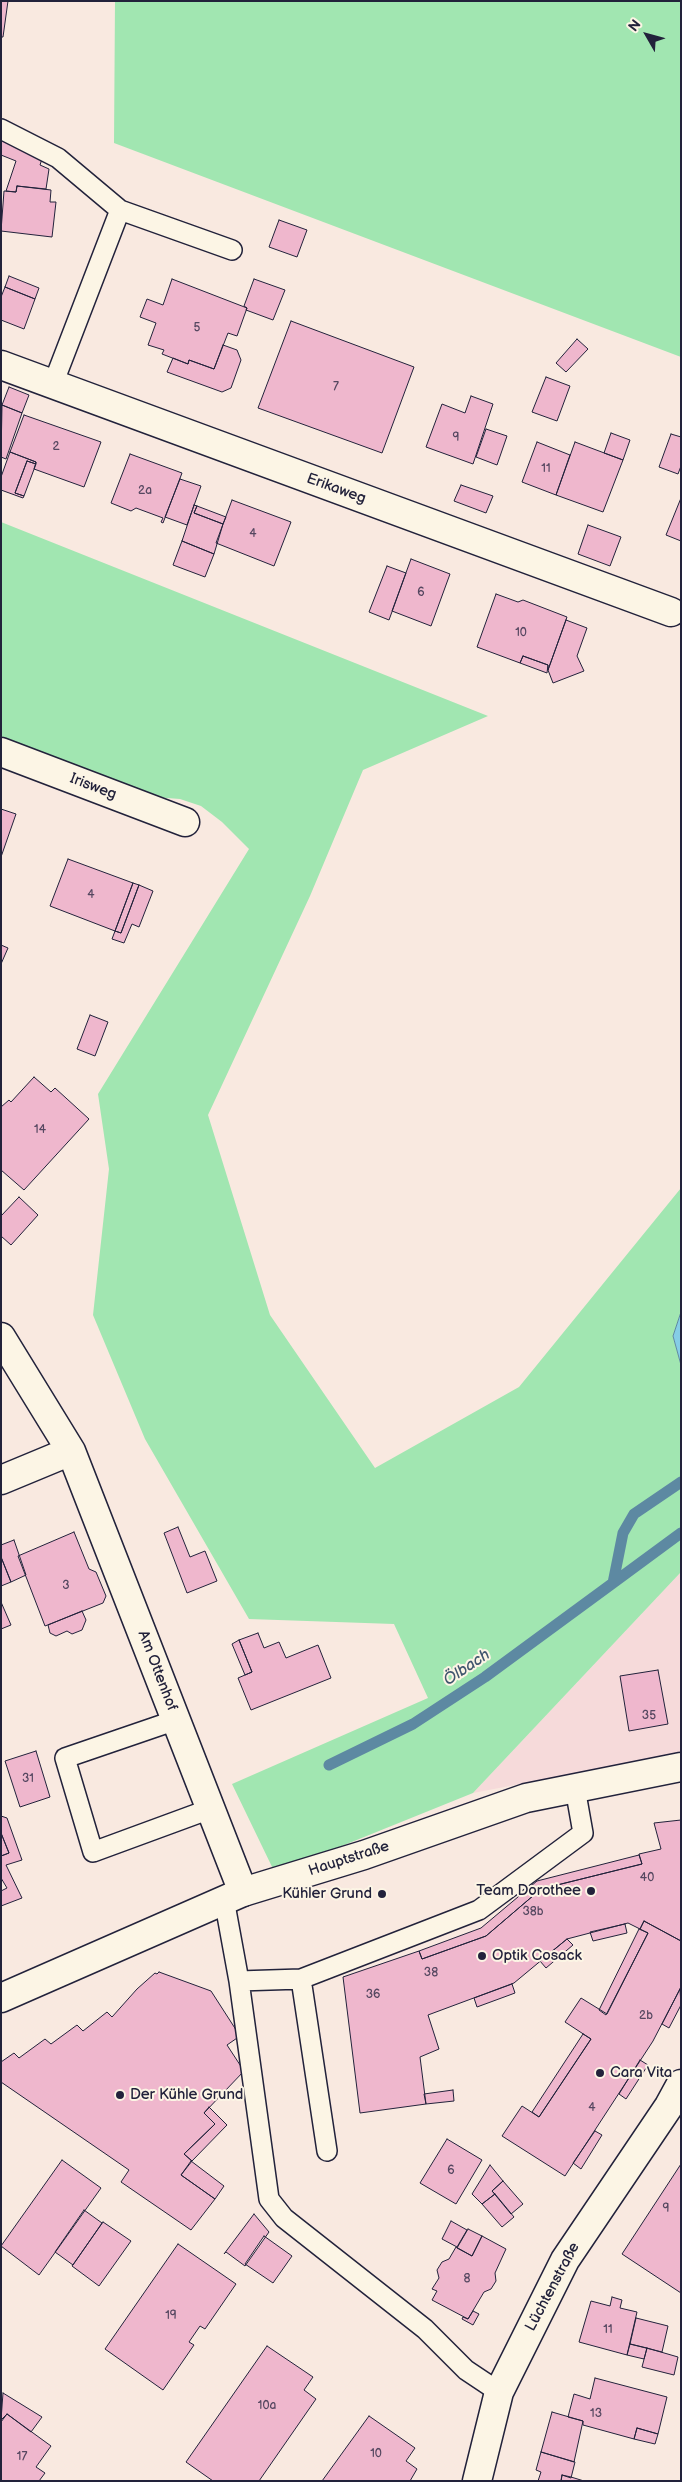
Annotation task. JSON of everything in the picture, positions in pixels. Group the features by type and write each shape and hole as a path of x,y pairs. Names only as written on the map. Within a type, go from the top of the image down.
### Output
{"street":[{"name":"Erikaweg","path":"1,366 672,612"},
{"name":"Irisweg","path":"1,752 185,822"},
{"name":"Am Ottenhof","path":"1,1337 71,1452 210,1808 233,1895"},
{"path":"1,1480 71,1452"},
{"name":"Hauptstraße","path":"1,1998 233,1895 364,1855 526,1798 681,1767"},
{"name":"Lüchtenstraße","path":"477,2481 499,2392 565,2260 677,2101"}],"lane":[{"path":"1,129 58,158 120,210 232,250"},
{"path":"52,384 120,210"},
{"path":"176,1720 64,1758 93,1852 210,1808"},
{"path":"238,1981 301,1979 479,1910 583,1833 575,1788"},
{"path":"233,1895 238,1981 269,2199 284,2218 425,2329 466,2370 499,2392"},
{"path":"301,1979 327,2151"}],"shaded area":[{"path":"681,1572 681,1753 473,1793"}],"green space":[{"path":"115,1 681,1 681,357 114,143"},
{"path":"1,522 488,716 363,770 310,896 208,1115 270,1315 375,1468 519,1387 681,1188 681,1312 673,1336 681,1365 681,1572 473,1793 275,1873 232,1784 428,1698 394,1624 249,1619 145,1439 93,1315 109,1169 98,1094 249,849 222,822 201,806 180,799 154,797 1,740"}],"water":[{"path":"681,1312 681,1365 673,1336"}],"building":[{"path":"1,1 8,1 3,37 1,37"},
{"path":"1,139 43,156 40,165 49,169 46,189 17,186 16,192 6,191 16,161 1,155"},
{"path":"17,186 51,190 50,202 56,202 52,237 1,231 4,191 16,192"},
{"path":"279,220 307,230 297,257 269,247"},
{"path":"9,276 39,288 35,299 5,287"},
{"path":"172,279 247,308 237,336 228,333 214,369 189,360 188,364 162,354 164,350 148,345 156,323 140,317 147,299 163,305"},
{"path":"254,279 285,290 273,320 246,310 247,308 244,306"},
{"path":"5,287 35,299 24,329 1,320 1,297"},
{"path":"291,321 414,367 382,453 258,408"},
{"path":"577,339 588,349 566,372 556,363"},
{"path":"223,345 237,350 241,360 231,388 222,392 167,372 173,358 188,364 189,360 214,369"},
{"path":"546,377 570,386 557,421 532,412"},
{"path":"9,387 29,395 22,413 2,405"},
{"path":"471,396 493,404 473,464 426,447 442,404 465,413"},
{"path":"2,405 22,413 6,459 1,457"},
{"path":"24,415 101,442 84,487 34,469 36,462 10,452"},
{"path":"486,429 507,436 497,465 476,457"},
{"path":"611,433 630,440 623,460 604,453"},
{"path":"671,434 681,437 681,466 678,474 659,467"},
{"path":"537,442 570,455 556,495 522,482"},
{"path":"575,442 623,460 603,512 556,495"},
{"path":"10,452 36,462 36,464 27,461 15,493 24,496 23,498 1,490 1,477"},
{"path":"130,454 182,473 163,523 161,522 163,518 136,508 131,511 111,503"},
{"path":"27,461 36,464 24,496 15,493"},
{"path":"180,479 201,486 187,525 165,517"},
{"path":"461,485 493,496 486,513 454,501"},
{"path":"681,498 681,541 666,535"},
{"path":"232,500 291,522 274,566 216,543"},
{"path":"194,505 197,506 194,513 223,524 214,554 182,541"},
{"path":"197,506 226,517 223,524 194,513"},
{"path":"588,525 621,537 610,566 578,554"},
{"path":"182,541 214,554 205,577 173,565"},
{"path":"411,559 450,574 431,626 392,611"},
{"path":"387,566 406,573 389,620 369,612"},
{"path":"496,594 518,602 523,600 567,617 548,670 548,665 523,656 520,663 477,647"},
{"path":"566,620 587,628 577,656 584,671 553,683 548,670"},
{"path":"523,656 548,665 547,673 520,663"},
{"path":"1,809 16,814 1,857"},
{"path":"68,859 133,883 115,931 50,906"},
{"path":"133,883 139,885 121,933 115,931"},
{"path":"139,885 153,891 139,927 132,924 124,943 112,939 115,931 121,933"},
{"path":"1,945 8,948 1,964"},
{"path":"90,1015 108,1022 95,1056 77,1049"},
{"path":"34,1077 51,1092 55,1088 89,1119 24,1190 1,1170 1,1107 9,1100 11,1102"},
{"path":"19,1197 38,1215 11,1245 1,1236 1,1216"},
{"path":"178,1527 190,1557 205,1551 217,1581 187,1593 164,1533"},
{"path":"74,1532 89,1569 96,1572 106,1596 103,1603 45,1626 18,1556"},
{"path":"14,1540 26,1575 11,1582 1,1557 1,1545"},
{"path":"1,1557 11,1582 1,1586"},
{"path":"1,1602 11,1625 1,1629"},
{"path":"82,1611 86,1620 82,1630 72,1634 67,1631 56,1636 50,1633 48,1625"},
{"path":"258,1633 264,1648 279,1642 286,1658 318,1645 331,1678 251,1710 238,1678 252,1672 239,1640"},
{"path":"239,1640 252,1672 245,1675 232,1644"},
{"path":"658,1670 668,1724 629,1731 620,1676"},
{"path":"36,1751 50,1797 20,1807 5,1761"},
{"path":"1,1816 7,1818 22,1860 6,1865 22,1898 1,1906 1,1891 7,1888 1,1878 1,1856 9,1853 1,1833"},
{"path":"681,1820 681,1941 644,1921 640,1929 628,1923 567,1939 514,1983 428,2015 439,2049 420,2057 426,2104 360,2113 343,1977 419,1951 422,1959 486,1936 541,1889 642,1864 639,1854 661,1849 654,1823"},
{"path":"1,1833 9,1853 1,1856"},
{"path":"639,1855 642,1864 541,1889 486,1936 422,1959 419,1951 481,1928 537,1881"},
{"name":"Cara Vita","path":"644,1921 681,1941 681,1987 653,2041 565,2176 502,2136 522,2106 539,2117 591,2039 565,2022 581,1998 607,2014 648,1933 640,1929"},
{"path":"625,1924 627,1933 593,1941 590,1932"},
{"path":"639,1929 648,1933 606,2015 599,2010"},
{"path":"567,1939 573,1945 546,1968 540,1961"},
{"name":"Der Kühle Grund","path":"159,1972 211,1991 240,2036 227,2045 244,2071 204,2113 215,2124 184,2154 192,2161 181,2175 215,2199 191,2230 121,2182 129,2170 1,2082 1,2062 14,2053 19,2058 45,2039 51,2044 77,2025 83,2031 107,2012 112,2017 137,1989 155,1973"},
{"path":"512,1984 515,1993 477,2007 474,1998"},
{"path":"680,1989 681,2005 669,2028 662,2024"},
{"path":"583,2034 591,2039 539,2117 532,2112"},
{"path":"640,2060 648,2065 626,2099 619,2094"},
{"path":"453,2090 454,2101 426,2104 424,2094"},
{"path":"209,2107 227,2125 192,2161 184,2154 215,2124 204,2113"},
{"path":"595,2131 602,2135 581,2169 573,2163"},
{"path":"447,2139 482,2160 456,2204 420,2183"},
{"path":"62,2160 101,2188 39,2275 1,2246"},
{"path":"191,2161 224,2186 215,2199 181,2175"},
{"path":"681,2164 681,2293 622,2254"},
{"path":"490,2165 503,2181 492,2191 495,2194 482,2204 472,2194"},
{"path":"503,2181 523,2204 511,2214 492,2191"},
{"path":"495,2194 514,2217 502,2227 482,2204"},
{"path":"84,2210 102,2223 73,2265 55,2252"},
{"path":"254,2214 269,2232 245,2266 226,2252 224,2254"},
{"path":"451,2221 467,2230 457,2247 442,2239"},
{"path":"103,2222 131,2241 99,2286 72,2266"},
{"path":"468,2229 482,2236 472,2256 457,2248"},
{"path":"264,2236 292,2256 273,2283 245,2264"},
{"path":"482,2236 506,2249 495,2273 496,2281 491,2289 484,2292 468,2319 432,2300 437,2291 432,2289 439,2278 437,2270 442,2262 449,2259 456,2247 472,2256"},
{"path":"178,2244 236,2284 205,2329 200,2326 189,2342 194,2345 163,2390 105,2349"},
{"path":"612,2297 622,2300 620,2308 637,2312 627,2355 579,2342 591,2301 610,2306"},
{"path":"473,2311 479,2314 473,2325 462,2319 463,2317 468,2319"},
{"path":"636,2318 668,2326 662,2352 630,2344"},
{"path":"630,2344 647,2348 644,2359 627,2355"},
{"path":"267,2346 313,2377 304,2390 316,2399 259,2481 213,2481 186,2462"},
{"path":"647,2348 678,2357 674,2375 642,2367"},
{"path":"595,2378 667,2397 658,2434 637,2428 634,2439 583,2425 583,2421 568,2417 574,2394 590,2399"},
{"path":"3,2393 42,2417 31,2432 7,2414 1,2420"},
{"path":"552,2412 583,2421 574,2462 541,2452"},
{"path":"7,2414 51,2446 36,2467 45,2473 39,2481 1,2481 1,2422"},
{"path":"369,2416 415,2448 406,2461 417,2469 410,2481 322,2481"},
{"path":"637,2428 658,2434 655,2444 634,2439"},
{"path":"541,2452 575,2462 571,2478 562,2475 561,2481 538,2481 541,2472 536,2470"},
{"path":"562,2475 571,2477 584,2481 561,2481"}],"waterway":[{"name":"Ölbach","path":"329,1765 413,1724 485,1677 613,1583 623,1533 634,1514 681,1482"},
{"name":"Ölbach","path":"613,1583 681,1533"}],"place":[{"name":"Team Dorothee","path":"591,1891"},
{"name":"Kühler Grund","path":"382,1894"},
{"name":"Optik Cosack","path":"482,1956"},
{"name":"Cara Vita","path":"600,2073"},
{"name":"Der Kühle Grund","path":"120,2095"}]}
